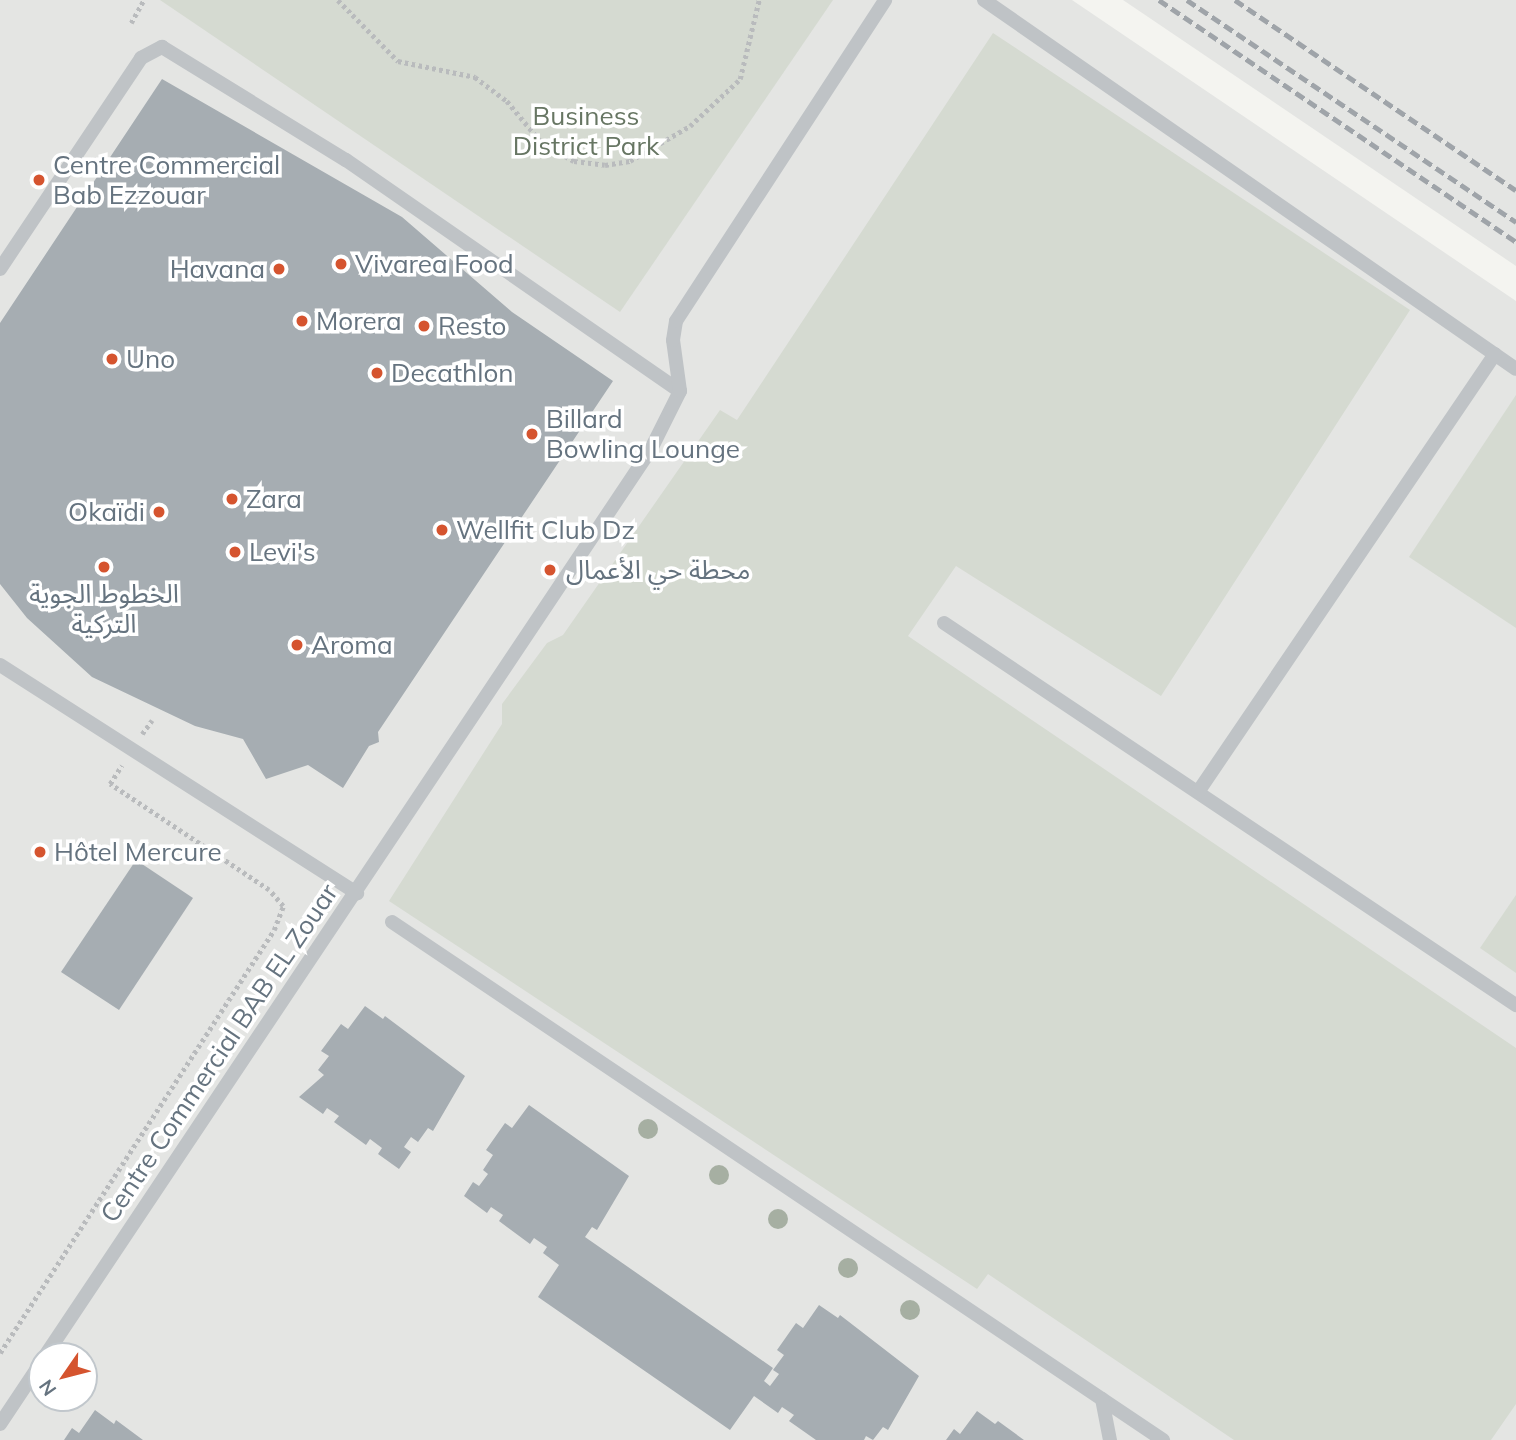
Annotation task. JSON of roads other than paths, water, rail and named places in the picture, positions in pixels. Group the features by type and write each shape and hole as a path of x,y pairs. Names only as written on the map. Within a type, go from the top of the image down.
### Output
{"lane":[{"path":"680,391 673,340 676,321 885,0"},
{"path":"984,0 1516,369"},
{"path":"0,269 141,58 162,47 346,160 680,391"},
{"path":"1198,792 1495,354"},
{"name":"Centre Commercial BAB EL Zouar","path":"55,1342 650,449 680,391"},
{"path":"944,623 1516,1004"},
{"path":"0,665 357,892"},
{"path":"392,922 1163,1440"},
{"path":"0,1423 28,1382"},
{"path":"1102,1399 1110,1440"}],"railway":[{"path":"1159,0 1516,242"},
{"path":"1187,0 1516,222"},
{"path":"1235,0 1516,190"}],"place":[{"name":"Centre Commercial Bab Ezzouar","path":"39,180"},
{"name":"Vivarea Food","path":"341,264"},
{"name":"Havana","path":"279,269"},
{"name":"Morera","path":"302,321"},
{"name":"Resto","path":"424,326"},
{"name":"Uno","path":"112,359"},
{"name":"Decathlon","path":"377,373"},
{"name":"Billard Bowling Lounge","path":"532,434"},
{"name":"Zara","path":"232,499"},
{"name":"Okaïdi","path":"159,512"},
{"name":"Wellfit Club Dz","path":"442,530"},
{"name":"Levi's","path":"235,552"},
{"name":"الخطوط الجوية التركية","path":"104,567"},
{"name":"محطة حي الأعمال","path":"550,570"},
{"name":"Aroma","path":"297,645"},
{"name":"Hôtel Mercure","path":"40,852"}],"park label":[{"name":"Business District Park","path":"586,131"}]}
